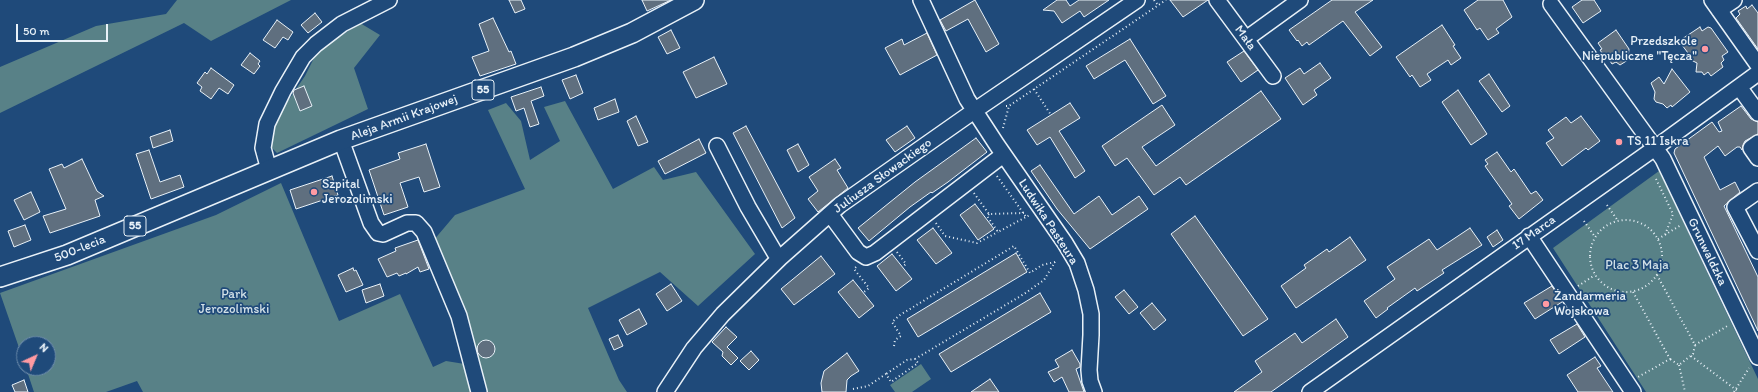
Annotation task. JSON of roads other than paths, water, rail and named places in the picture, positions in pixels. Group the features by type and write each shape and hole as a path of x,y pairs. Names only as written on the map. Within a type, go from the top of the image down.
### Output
{"main road":[{"name":"Aleja Armii Krajowej","path":"269,170 341,140 574,56 632,33 694,0"},
{"name":"500-lecia","path":"0,277 67,255 269,170"}],"street":[{"path":"269,170 263,148 268,124 283,91 303,57 316,44 342,24 389,0"},
{"name":"Ludwika Pasteura","path":"921,0 974,111 1073,256 1086,290 1092,324 1089,370 1090,381 1094,392"},
{"name":"Juliusza Słowackiego","path":"665,392 694,348 723,314 780,258 840,205 974,111 1137,0"},
{"name":"Mała","path":"1217,0 1273,76"},
{"path":"1246,39 1300,0"},
{"path":"1734,0 1715,5 1758,65"},
{"name":"Grunwaldzka","path":"1551,4 1664,162 1755,361"},
{"name":"17 Marca","path":"1310,392 1655,148 1758,73"},
{"path":"1739,87 1758,114"},
{"path":"341,140 371,223 378,232 383,234 407,224 416,224 424,232 459,316 479,392"},
{"path":"1758,143 1751,148 1758,158"},
{"path":"717,146 748,208 775,253 780,258"},
{"path":"830,214 858,252 866,257 889,242 990,165 1000,150"},
{"path":"1758,191 1735,207 1758,251"},
{"path":"1529,236 1633,386"}],"place":[{"name":"Przedszkole Niepubliczne \"Tęcza\"","path":"1705,49"},
{"name":"TS 11 Iskra","path":"1619,142"},
{"name":"Szpital Jerozolimski","path":"314,192"},
{"name":"Żandarmeria Wojskowa","path":"1546,304"}],"park label":[{"name":"Plac 3 Maja","path":"1637,266"},
{"name":"Park Jerozolimski","path":"234,302"}]}
